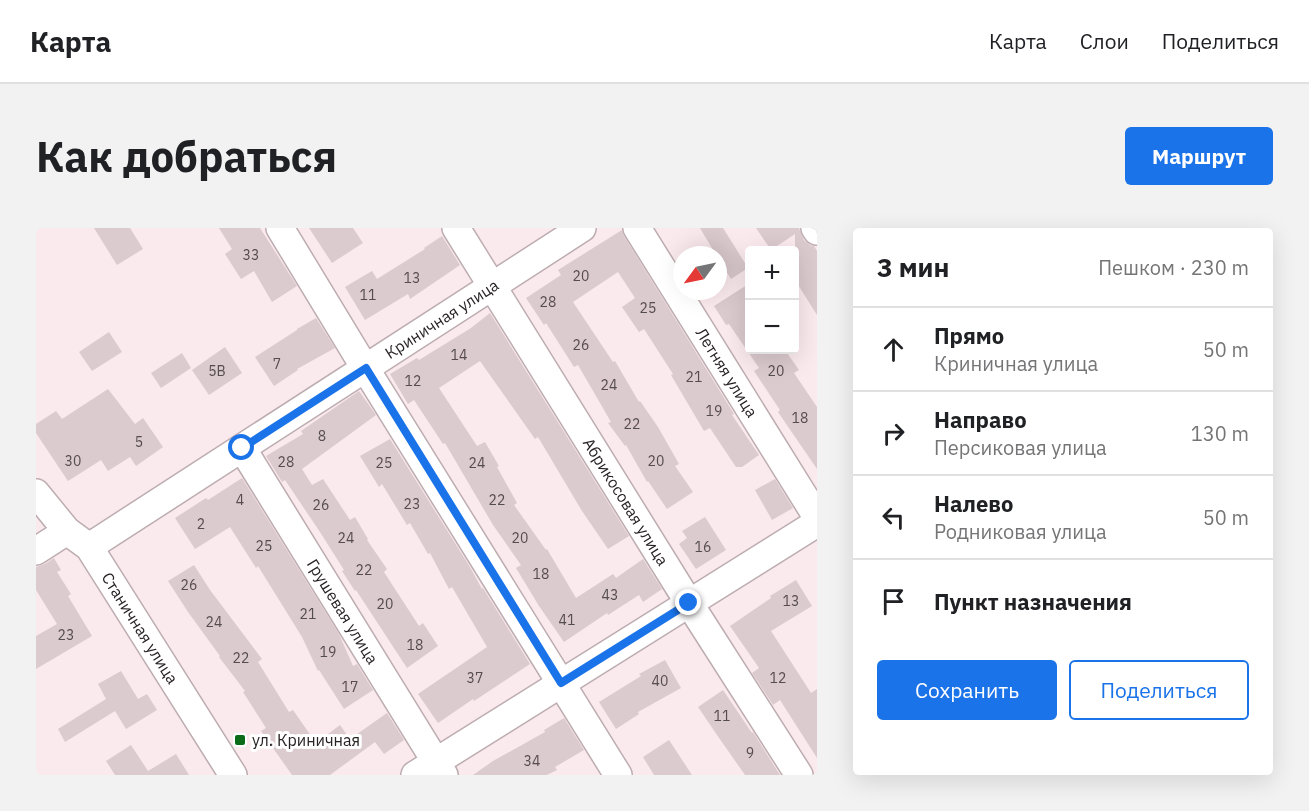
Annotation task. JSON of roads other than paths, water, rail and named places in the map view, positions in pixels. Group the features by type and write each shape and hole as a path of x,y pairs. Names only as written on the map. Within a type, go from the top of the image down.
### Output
{"street":[{"path":"280,228 618,775"},
{"name":"Абрикосовая улица","path":"456,228 689,603 799,775"},
{"name":"Криничная улица","path":"88,547 582,228"},
{"name":"Летняя улица","path":"637,228 817,517"},
{"name":"Грушевая улица","path":"242,448 431,771"},
{"name":"Станичная улица","path":"36,492 67,531 88,547 233,775"},
{"path":"431,771 561,683 817,522"},
{"path":"36,551 67,531"}],"place":[{"name":"ул. Криничная","path":"240,740"}]}
